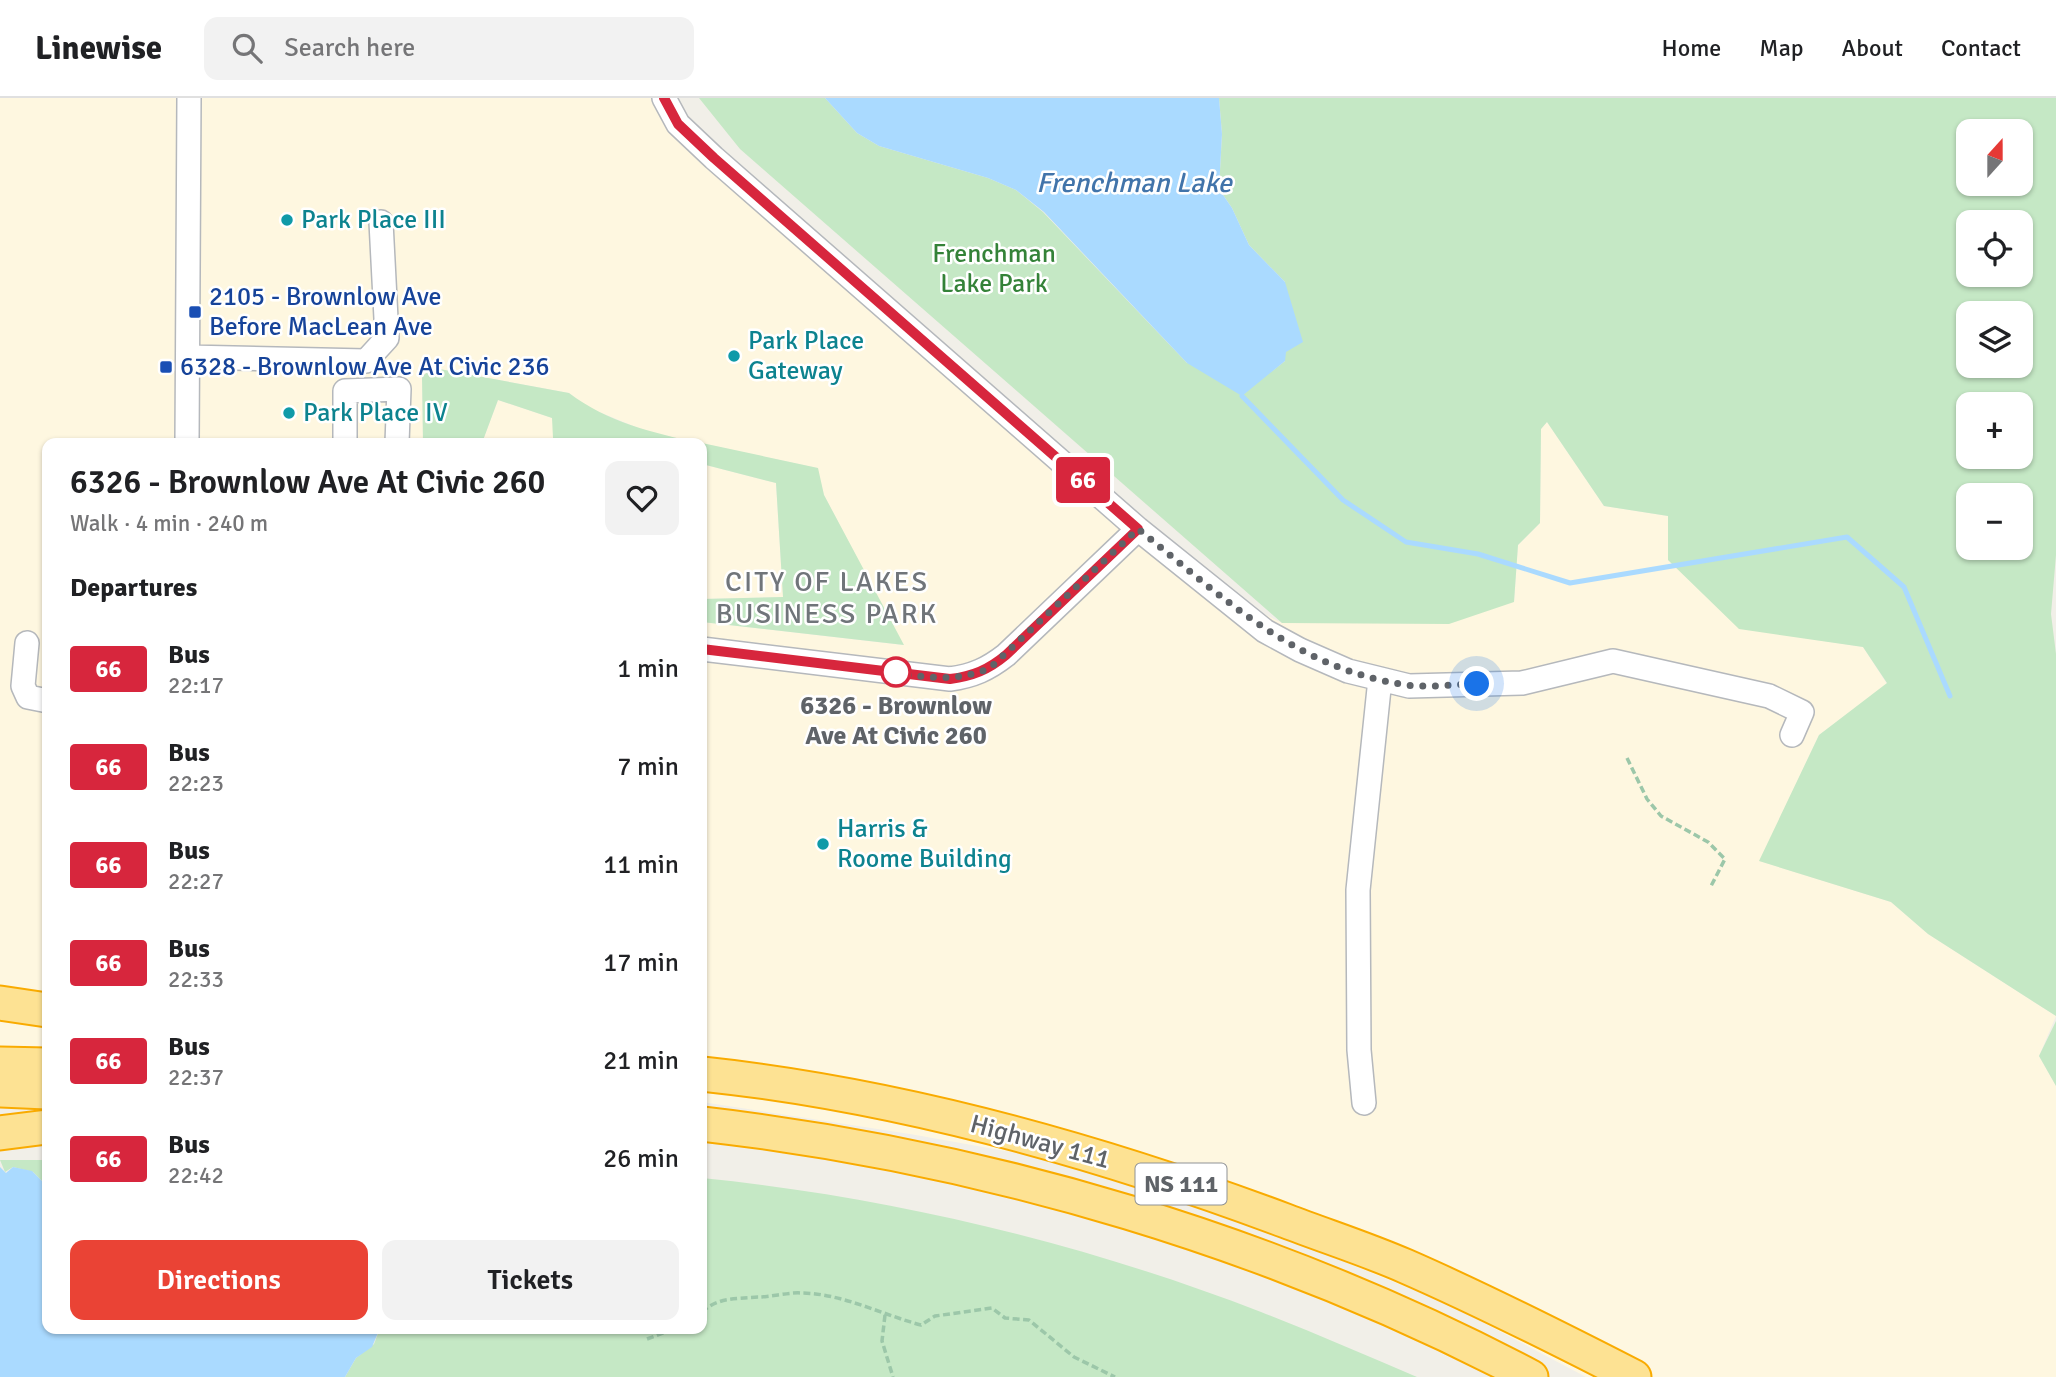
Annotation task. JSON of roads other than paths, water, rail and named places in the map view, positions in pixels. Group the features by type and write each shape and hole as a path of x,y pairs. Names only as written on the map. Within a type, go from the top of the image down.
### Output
{"highway":[{"path":"0,1003 42,1009"},
{"path":"0,1064 42,1065"},
{"name":"Highway 111","path":"707,1074 755,1079 851,1096 959,1120 1089,1154 1214,1194 1403,1265 1527,1322 1634,1377"},
{"path":"0,1090 42,1092"},
{"name":"Highway 111","path":"707,1125 876,1149 1037,1186 1273,1262 1377,1305 1531,1377"},
{"path":"0,1133 42,1128"}],"street":[{"path":"187,438 189,98"},
{"path":"664,98 678,124 714,158 1138,529 1265,631 1348,671 1409,686 1522,682 1613,661 1769,696 1802,712 1792,734"},
{"path":"188,357 366,360 387,338 381,222"},
{"path":"345,438 345,391 399,389 397,438"},
{"path":"707,650 950,679 968,677 990,668 1006,655 1138,529"},
{"path":"27,643 23,686 28,697 42,700"},
{"path":"1364,1102 1359,1050 1358,890 1380,678"}],"water":[{"name":"Frenchman Lake","path":"825,98 1219,98 1222,134 1219,189 1232,208 1249,245 1285,282 1303,342 1286,352 1285,361 1242,396 1187,363 1044,212 1016,190 988,178 879,146 857,133"},
{"path":"0,1167 6,1173 13,1167 32,1171 42,1181 42,1334 377,1334 372,1347 356,1358 345,1377 0,1377"}],"waterway":[{"path":"1242,396 1343,500 1406,542 1478,554 1570,583 1847,537 1904,587 1950,696"}],"place":[{"name":"Park Place III","path":"287,220"},
{"name":"2105 - Brownlow Ave Before MacLean Ave","path":"195,312"},
{"name":"Park Place Gateway","path":"734,356"},
{"name":"6328 - Brownlow Ave At Civic 236","path":"166,367"},
{"name":"Park Place IV","path":"289,413"},
{"name":"6326 - Brownlow Ave At Civic 260","path":"896,672"},
{"name":"Harris & Roome Building","path":"823,844"}],"district":[{"name":"CITY OF LAKES BUSINESS PARK","path":"827,598"}],"park label":[{"name":"Frenchman Lake Park","path":"994,269"}]}
